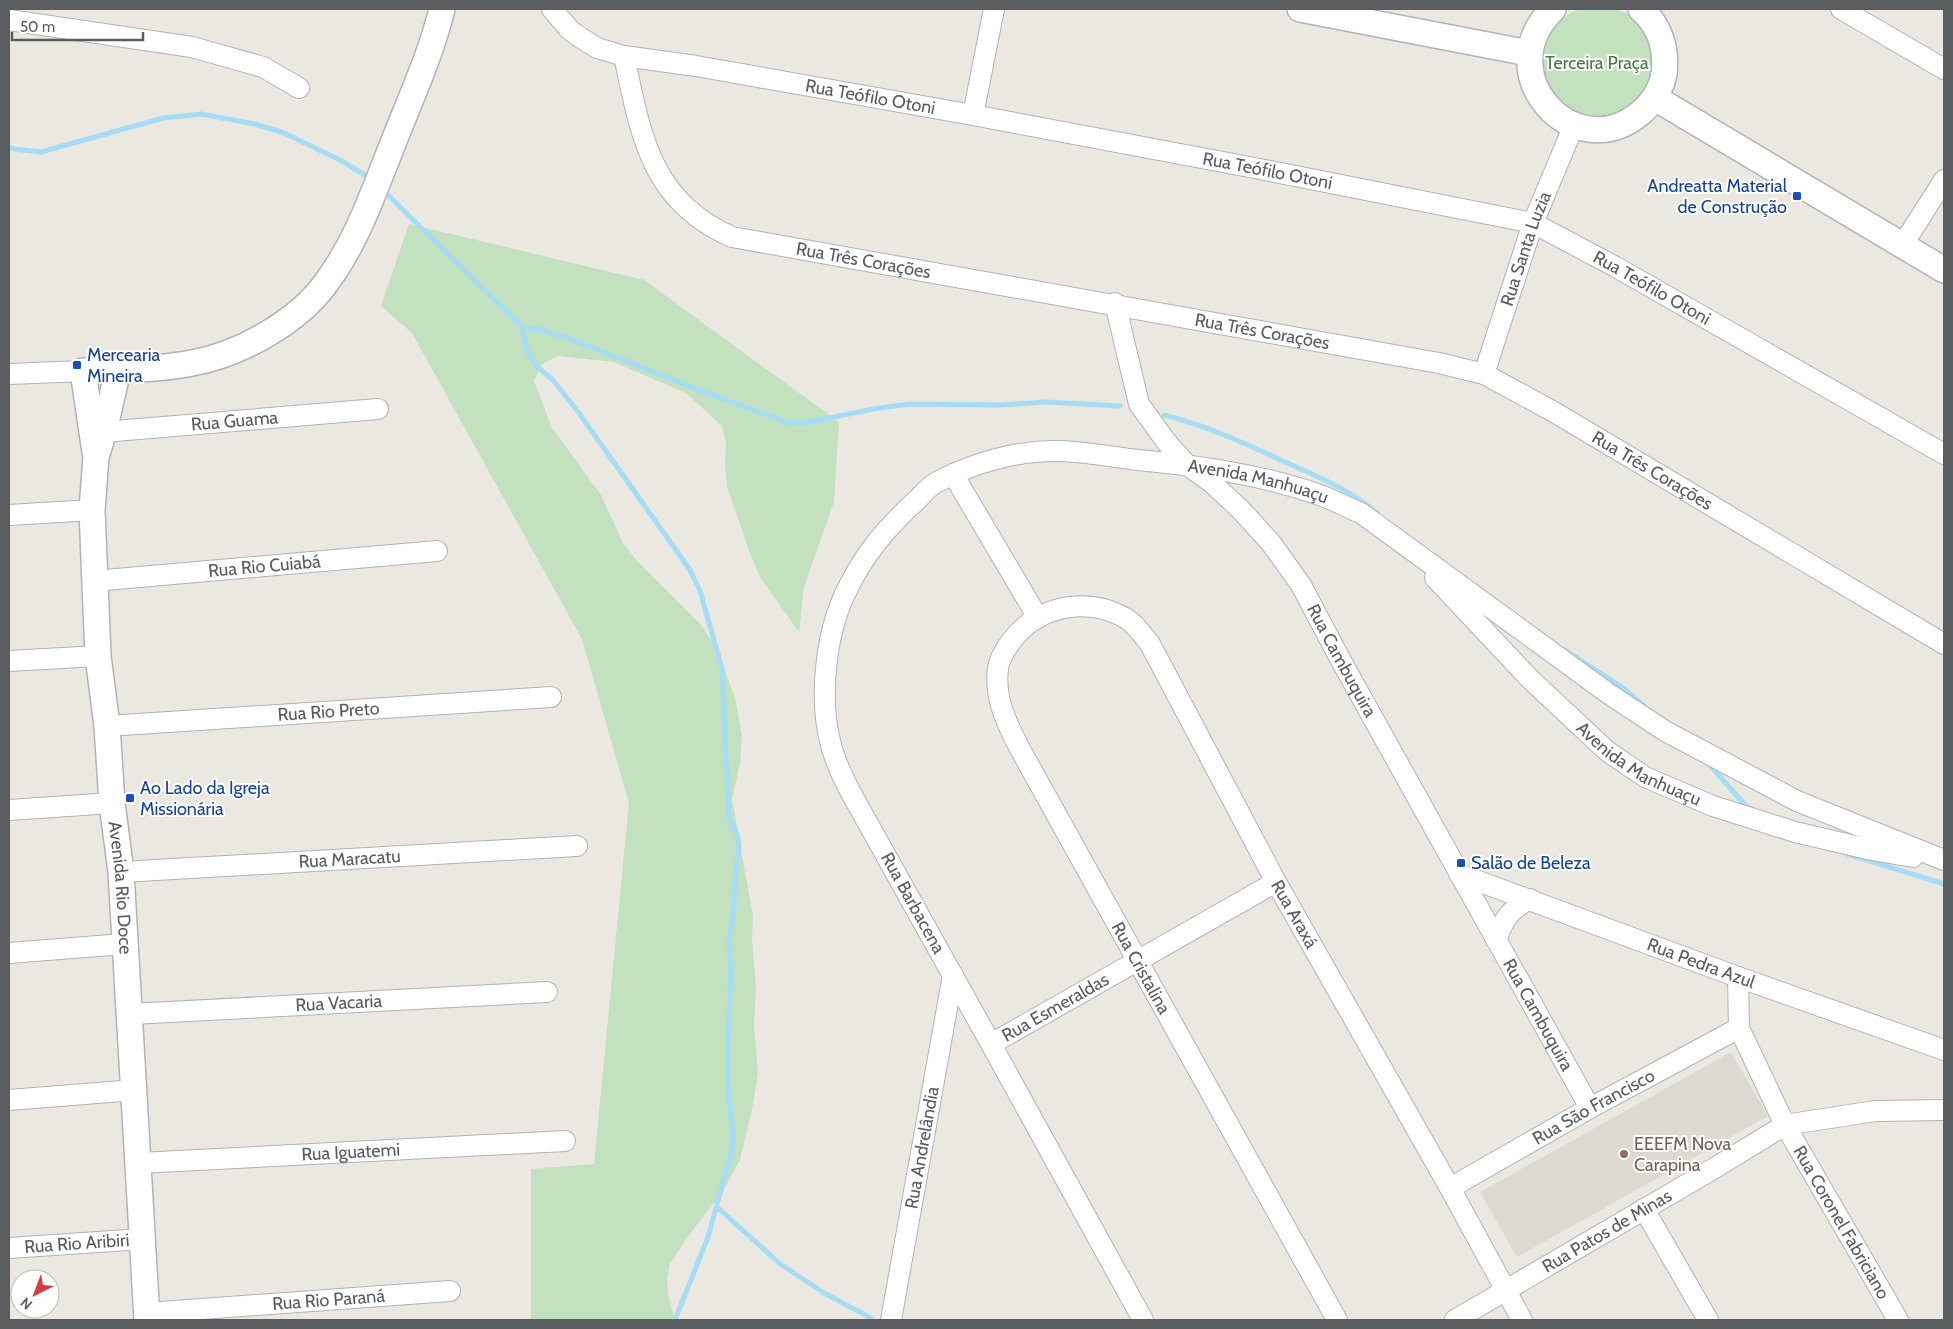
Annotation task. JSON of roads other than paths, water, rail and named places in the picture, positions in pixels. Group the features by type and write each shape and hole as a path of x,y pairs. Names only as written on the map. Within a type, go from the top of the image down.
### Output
{"street":[{"path":"9,374 118,370 193,363 223,354 253,341 284,323 308,303 326,284 362,224 416,88 442,9"},
{"name":"Rua Teófilo Otoni","path":"552,9 570,30 578,36 598,48 624,56 696,66 973,115 1251,167 1533,223 1614,266 1944,454"},
{"path":"973,115 994,9"},
{"path":"1300,9 1530,53"},
{"path":"1553,9 1543,19 1534,35 1530,53 1532,80 1545,104 1558,116 1574,125 1597,129 1620,126 1633,119 1645,110 1655,98 1663,80 1666,62 1663,42 1655,25 1641,9"},
{"path":"1841,9 1944,69"},
{"path":"9,20 192,48 263,67 299,88"},
{"name":"Rua Três Corações","path":"624,56 643,139 652,162 668,187 685,206 698,218 715,229 732,236 1115,303 1439,363 1484,374 1554,412 1944,644"},
{"path":"1655,98 1944,270"},
{"name":"Rua Santa Luzia","path":"1484,374 1533,223 1574,125"},
{"path":"1902,246 1944,180"},
{"name":"Avenida Manhuaçu","path":"1115,303 1139,404 1168,444 1187,465 1247,474 1318,494 1361,513 1608,694 1665,731 1797,801 1942,860"},
{"name":"Avenida Rio Doce","path":"118,370 98,432 92,510 94,581 98,656 112,803 121,872 124,944 131,1014 147,1317"},
{"name":"Avenida Rio Doce","path":"83,371 98,432"},
{"name":"Rua Guama","path":"98,432 378,409"},
{"path":"1038,618 944,479 989,461 1017,455 1056,451 1187,465"},
{"name":"Rua Cambuquira","path":"1187,465 1240,508 1271,543 1301,584 1459,874 1590,1108"},
{"name":"Rua Barbacena","path":"944,479 890,524 853,576 836,613 825,692 826,723 830,743 851,792 1143,1320"},
{"path":"9,515 92,510"},
{"name":"Avenida Manhuaçu","path":"1405,547 1530,679 1607,751 1645,777 1713,806 1795,832 1872,850 1942,860"},
{"name":"Rua Rio Cuiabá","path":"94,581 437,551"},
{"name":"Rua Araxá","path":"1038,618 1064,606 1084,606 1109,610 1128,619 1150,644 1276,882 1450,1188 1505,1292 1522,1320"},
{"name":"Rua Cristalina","path":"1038,618 1021,630 1005,650 998,668 997,687 1001,707 1020,749 1337,1320"},
{"path":"9,661 98,656"},
{"name":"Rua Rio Preto","path":"106,726 551,697"},
{"path":"9,810 112,803"},
{"name":"Rua Maracatu","path":"121,872 577,846"},
{"name":"Rua Pedra Azul","path":"1459,874 1738,977 1944,1050"},
{"name":"Rua Esmeraldas","path":"992,1044 1276,882"},
{"path":"1496,940 1501,925 1508,914 1517,906 1530,899"},
{"path":"9,953 124,944"},
{"name":"Rua Andrelândia","path":"892,1320 953,975"},
{"path":"1738,977 1738,1028"},
{"name":"Rua Vacaria","path":"131,1014 547,992"},
{"name":"Rua São Francisco","path":"1450,1188 1590,1108 1738,1028"},
{"name":"Rua Coronel Fabriciano","path":"1738,1028 1784,1125 1898,1320"},
{"path":"9,1100 135,1090"},
{"path":"1784,1125 1875,1110 1944,1110"},
{"name":"Rua Patos de Minas","path":"1455,1320 1784,1125"},
{"name":"Rua Iguatemi","path":"139,1162 565,1141"},
{"path":"1644,1209 1708,1320"},
{"name":"Rua Rio Aribiri","path":"9,1248 143,1239"},
{"name":"Rua Rio Paraná","path":"147,1317 450,1291"}],"waterway":[{"path":"9,147 41,152 163,118 201,114 255,124 284,133 342,161 365,175"},
{"path":"389,196 522,327 527,350 535,365 553,380 579,413 690,570 700,591 722,668 729,819 737,834 739,846 729,942 731,976 728,1089 733,1137 732,1150 708,1237 675,1320"},
{"path":"522,327 542,330 565,337 789,423 805,423 873,409 909,404 1000,405 1046,402 1120,406"},
{"path":"1164,415 1224,435 1308,472 1344,490 1377,513"},
{"path":"1565,650 1626,690 1644,706"},
{"path":"1708,763 1746,806 1752,809"},
{"path":"1847,854 1944,884"},
{"path":"717,1207 779,1263 824,1293 871,1318"}],"place":[{"name":"Andreatta Material de Construção","path":"1797,196"},
{"name":"Mercearia Mineira","path":"77,365"},
{"name":"Ao Lado da Igreja Missionária","path":"130,798"},
{"name":"Salão de Beleza","path":"1461,863"},
{"name":"EEEFM Nova Carapina","path":"1624,1154"}],"park label":[{"name":"Terceira Praça","path":"1597,63"}]}
